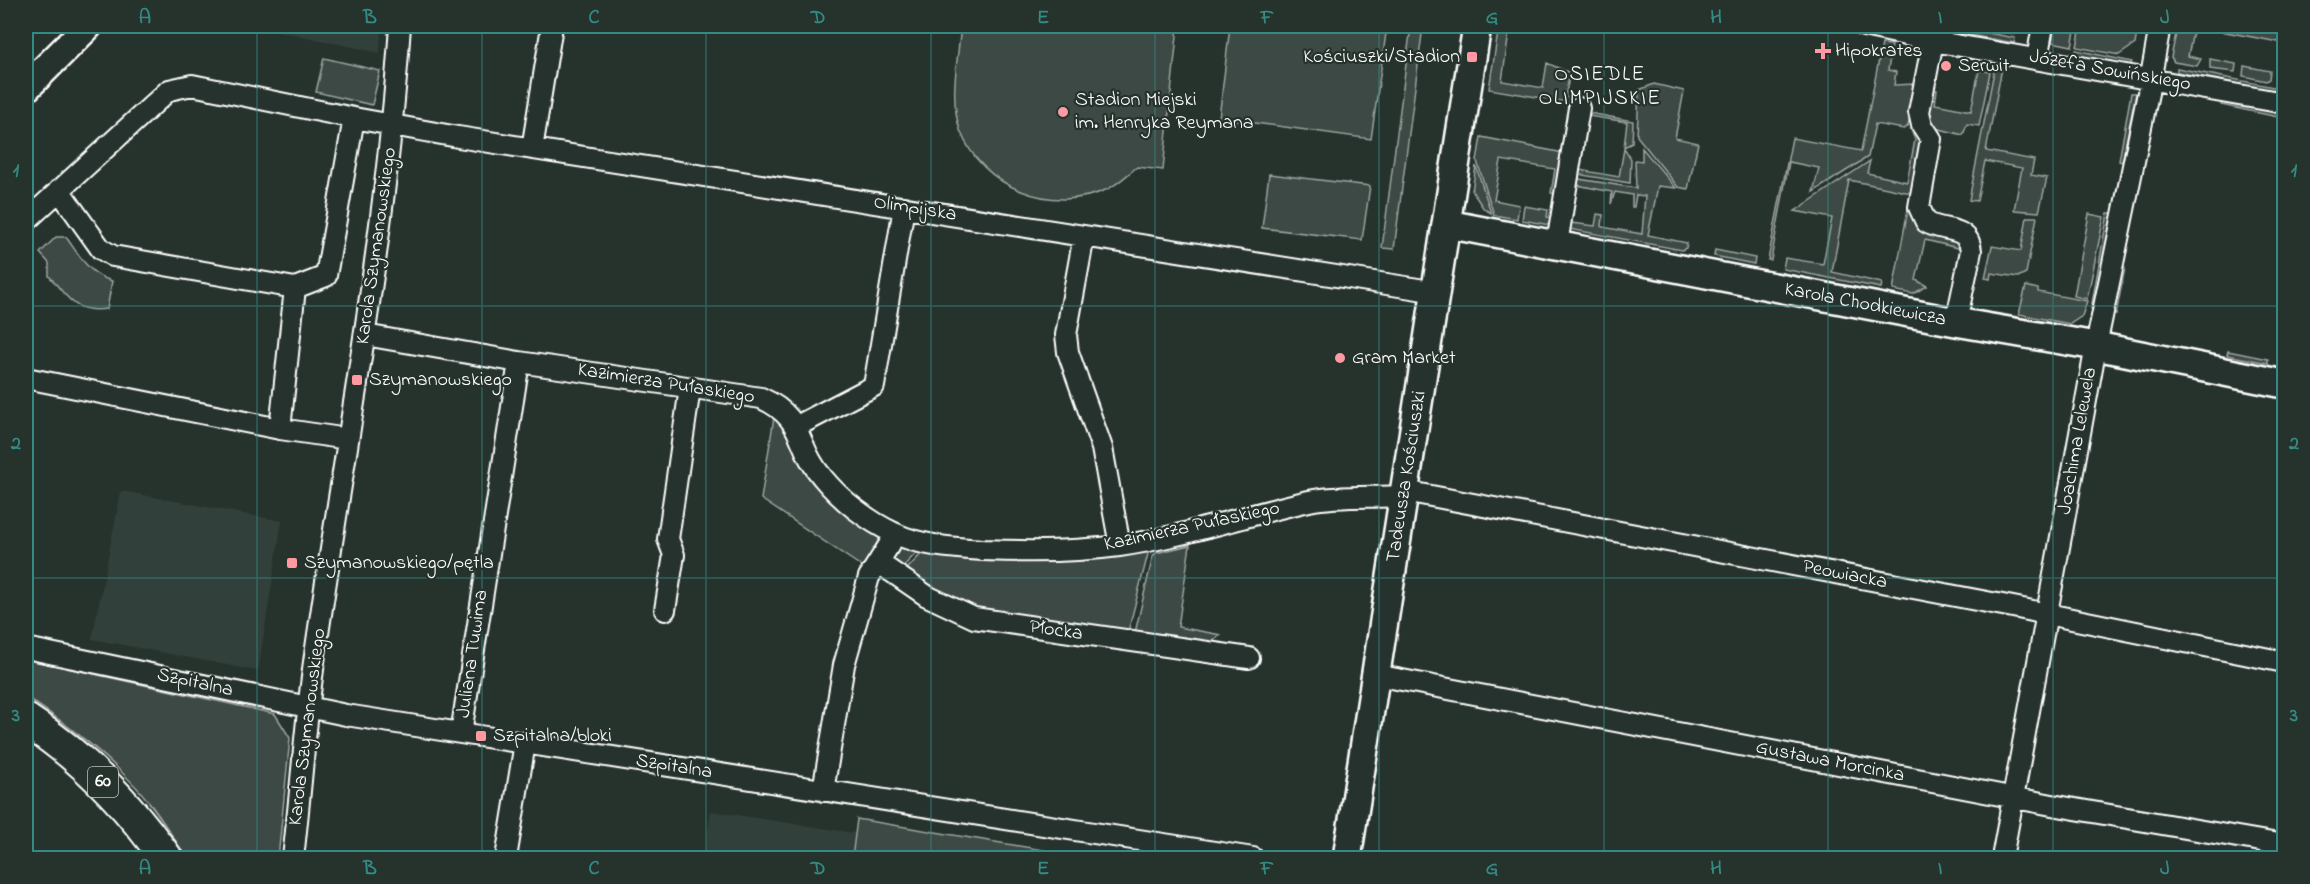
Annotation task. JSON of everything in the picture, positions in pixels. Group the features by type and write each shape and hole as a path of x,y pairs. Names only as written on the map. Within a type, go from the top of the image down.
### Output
{"main road":[{"name":"60","path":"26,720 53,737 102,780 145,829 166,858"}],"street":[{"path":"26,88 88,26"},
{"name":"Karola Szymanowskiego","path":"293,858 309,706 365,335 393,125 400,26"},
{"path":"532,148 552,26"},
{"name":"Tadeusza Kościuszki","path":"1347,858 1477,26"},
{"name":"Józefa Sowińskiego","path":"1864,26 2284,103"},
{"path":"2037,59 2043,26"},
{"name":"Joachima Lelewela","path":"2002,858 2096,346 2160,26"},
{"path":"1933,40 1919,107 1921,122 1931,139 1919,207 1926,222 1960,231 1970,242 1971,251 1956,322"},
{"name":"Olimpijska","path":"60,190 170,90 192,85 393,125 1437,292"},
{"path":"1557,244 1579,108"},
{"path":"26,221 60,190 101,249 113,256 295,288 326,276 354,118"},
{"path":"797,426 874,386 904,207"},
{"name":"Karola Chodkiewicza","path":"1447,224 1956,322 2096,346 2284,384"},
{"path":"1084,236 1066,335 1068,352 1102,448 1120,546"},
{"path":"280,429 295,288"},
{"name":"Kazimierza Pułaskiego","path":"365,335 519,362 761,398 777,405 797,426 805,450 822,477 867,517 896,534 936,545 1023,552 1120,546 1312,500 1405,494"},
{"name":"Juliana Tuwima","path":"461,733 519,362"},
{"path":"26,378 280,429 348,439"},
{"path":"665,610 674,555 668,539 690,388"},
{"name":"Peowiacka","path":"1405,494 2047,614 2284,662"},
{"path":"823,791 844,665 868,577 896,534"},
{"name":"Płocka","path":"879,563 927,596 974,618 1248,658"},
{"name":"Szpitalna","path":"26,648 309,706 461,733 1253,858"},
{"name":"Gustawa Morcinka","path":"1377,675 2014,797 2284,845"},
{"path":"506,858 525,743"}],"shaded area":[{"path":"256,26 381,26 380,53"},
{"name":"Stadion Miejski im. Henryka Reymana","path":"961,26 1178,26 1163,170 1137,167 1108,189 1086,196 1064,199 1042,197 1021,191 1002,181 970,150 960,130 955,91"},
{"path":"1230,26 1387,26 1371,139 1219,118"},
{"path":"1411,26 1423,26 1394,249 1382,248"},
{"path":"1499,26 1510,26 1502,81 1543,88 1547,63 1570,73 1565,97 1575,99 1558,195 1551,193 1555,169 1501,160 1494,200 1519,205 1517,219 1494,215 1477,161 1481,137 1564,153 1573,103 1489,89"},
{"path":"1951,26 2015,38 2014,43 1953,32"},
{"path":"1969,26 2023,26 2016,34"},
{"path":"2055,26 2076,26 2072,46 2052,42"},
{"path":"2081,26 2117,31 2118,26 2138,26 2135,44 2119,55 2077,47"},
{"path":"2194,26 2284,26 2284,43"},
{"path":"2177,29 2193,32 2188,56 2201,59 2197,66 2174,62 2171,57"},
{"path":"1882,44 1892,45 1888,70 1896,72 1894,85 1915,84 1908,126 1904,129 1875,124 1868,157 1813,192 1819,168 1789,162 1771,260 1768,260 1792,138 1861,151"},
{"path":"2076,50 2132,62 2129,67 2076,56"},
{"path":"324,58 380,71 372,105 316,92"},
{"path":"2210,59 2236,64 2235,72 2210,69"},
{"path":"1995,66 2002,68 1986,151 2034,160 2031,175 2047,178 2039,212 2014,210 2022,168 1985,161 1977,201 1969,200"},
{"path":"2244,66 2270,71 2269,79 2266,81 2243,76"},
{"path":"2177,68 2284,89 2284,93 2177,72"},
{"path":"1979,70 1990,72 1979,126 1967,124 1963,135 1936,128 1926,115 1928,88 1937,90 1935,104 1971,111"},
{"path":"1654,84 1684,91 1675,138 1698,143 1688,189 1678,187 1637,136 1639,90"},
{"path":"2131,93 2136,93 2122,162 2119,161"},
{"path":"2222,101 2283,114 2283,118 2221,105"},
{"path":"1589,113 1633,121 1632,143 1624,147 1627,122 1588,116"},
{"path":"1586,120 1579,170 1619,177 1624,149 1631,159 1630,183 1576,174"},
{"path":"1911,130 1922,138 1911,208 1912,216 1920,226 1926,229 1955,236 1962,249 1925,240 1916,280 1927,286 1913,294 1893,290 1911,193 1849,180 1832,272 1882,283 1881,288 1783,269 1785,258 1823,264 1832,218 1795,211 1870,161 1867,173 1907,182 1915,140"},
{"path":"1642,148 1676,188 1658,186 1648,235 1687,243 1686,248 1682,250 1564,228 1570,211 1573,211 1571,223 1595,226 1597,214 1603,215 1602,227 1642,234 1645,196 1636,195 1634,207 1632,207 1632,195 1615,192 1611,204 1612,192 1577,185 1574,197 1572,196 1572,178 1636,188 1635,160 1642,161"},
{"path":"1476,166 1491,213 1484,209 1472,191"},
{"path":"1269,174 1370,186 1362,240 1262,228"},
{"path":"1524,206 1548,210 1547,217 1552,218 1555,226 1522,220"},
{"path":"2108,213 2113,213 2094,310 2091,309"},
{"path":"2089,214 2104,217 2087,299 2074,296"},
{"path":"2027,217 2037,217 2026,273 2018,277 1991,273 1990,279 1985,278 1992,246 2021,251"},
{"path":"56,237 66,237 91,269 112,281 107,309 87,309 73,303 49,276 49,263 40,253"},
{"path":"1715,250 1755,258 1754,264 1714,256"},
{"path":"2124,267 2116,314 2112,313 2120,270"},
{"path":"2026,286 2038,289 2038,292 2087,301 2082,316 2070,324 2019,314"},
{"path":"2228,351 2268,359 2268,363 2227,355"},
{"path":"775,411 879,531 883,539 867,570 761,499"},
{"path":"121,491 282,521 258,671 92,639"},
{"path":"1190,545 1178,627 1221,635 1205,647 1134,637 1153,556 1156,553"},
{"path":"899,546 921,548 900,570 891,562 893,552"},
{"path":"926,549 1149,550 1128,632 977,614 906,574 908,568"},
{"path":"26,659 275,714 290,738 278,858 187,858 152,806 113,764 86,740 26,697"},
{"path":"711,811 1017,858 703,858"},
{"path":"857,819 1049,851 1047,858 852,858"}],"place":[{"name":"Hipokrates","path":"1823,51"},
{"name":"Kościuszki/Stadion","path":"1472,57"},
{"name":"Serwit","path":"1946,66"},
{"name":"Stadion Miejski im. Henryka Reymana","path":"1063,112"},
{"name":"Gram Market","path":"1340,358"},
{"name":"Szymanowskiego","path":"357,380"},
{"name":"Szymanowskiego/pętla","path":"292,563"},
{"name":"Szpitalna/bloki","path":"481,736"}],"district":[{"name":"OSIEDLE OLIMPIJSKIE","path":"1600,87"}]}
